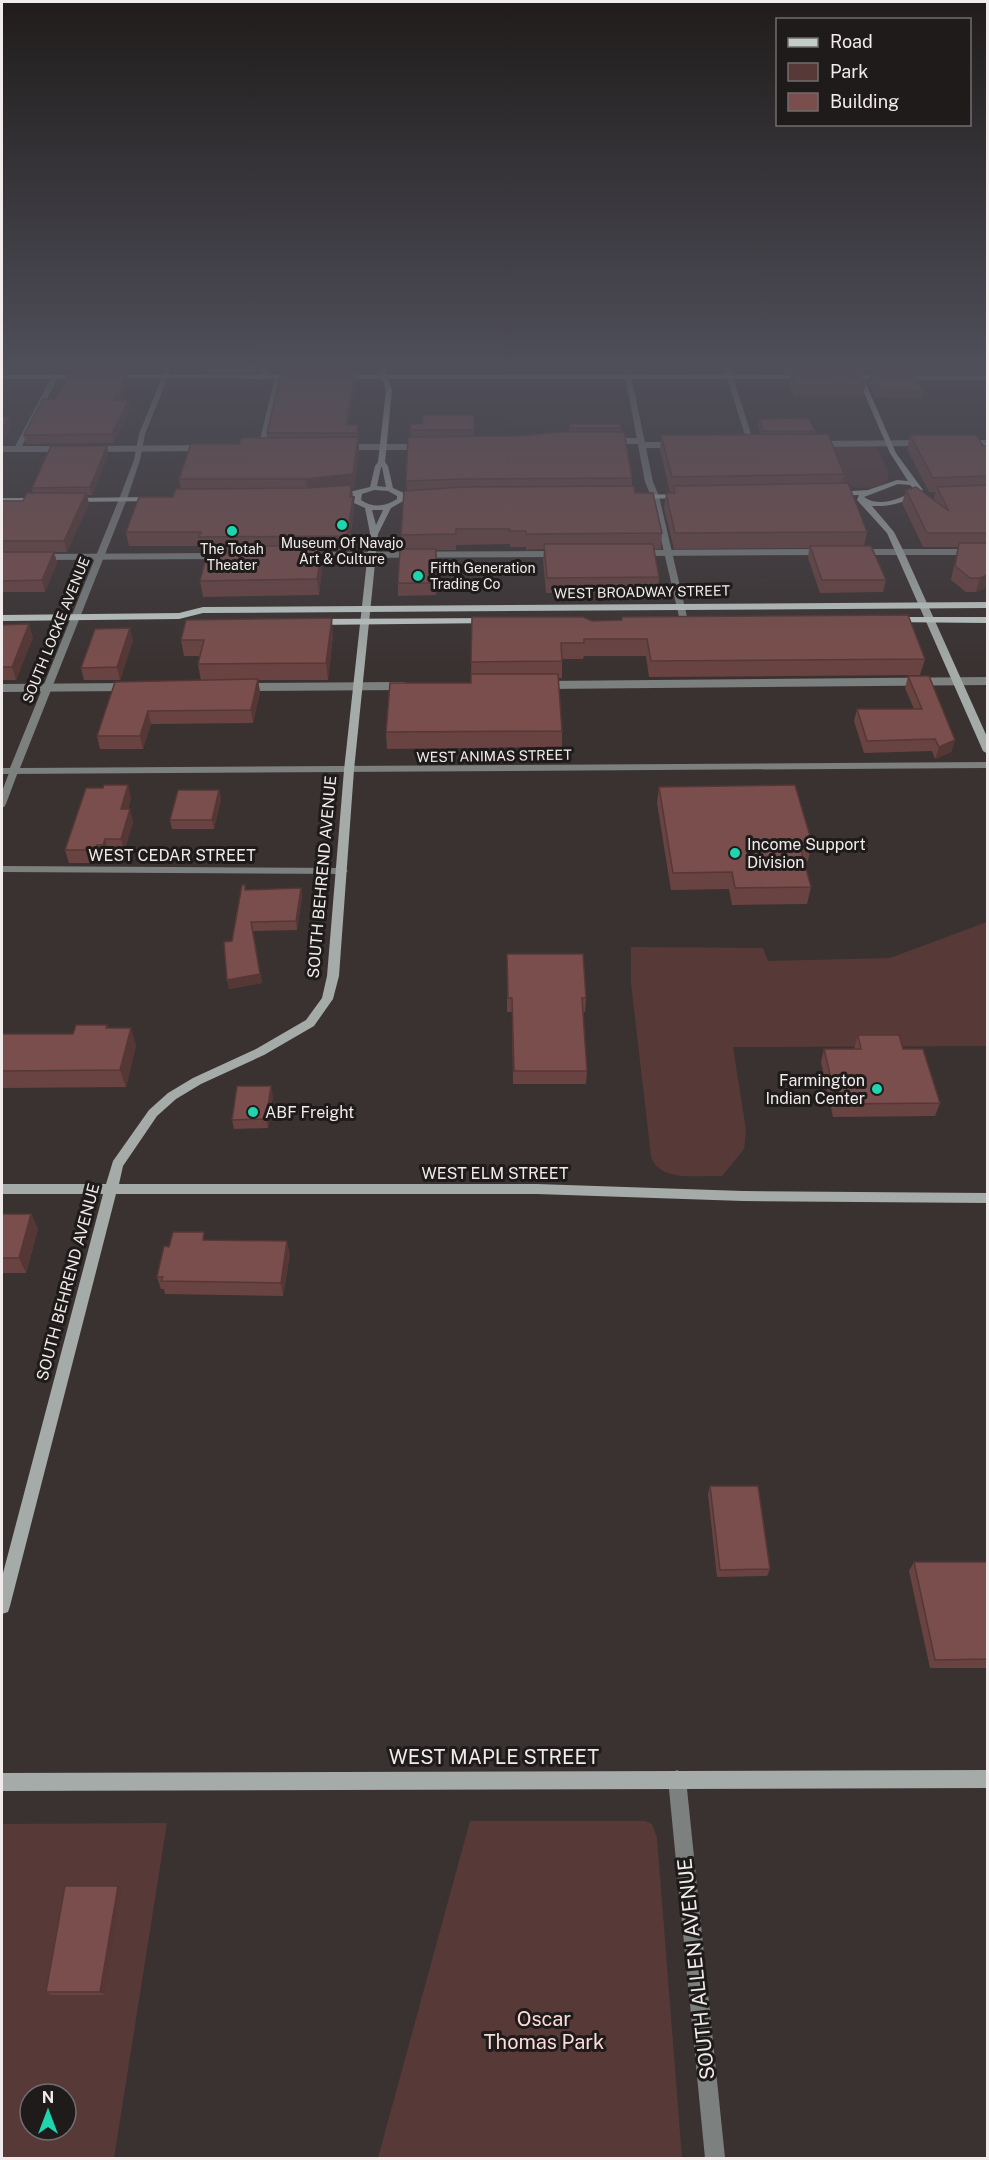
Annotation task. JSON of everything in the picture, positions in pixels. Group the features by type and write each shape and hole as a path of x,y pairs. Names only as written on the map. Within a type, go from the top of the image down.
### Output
{"main road":[{"name":"WEST BROADWAY STREET","path":"2,618 179,616 204,610 987,605"},
{"name":"WEST BROADWAY STREET","path":"179,616 201,623"},
{"path":"877,620 987,620"},
{"path":"304,622 504,621"},
{"name":"WEST BROADWAY STREET","path":"672,621 688,621"}],"street":[{"name":"SOUTH LOCKE AVENUE","path":"14,771 46,687 101,557 134,466"},
{"path":"373,488 378,466"},
{"path":"385,466 390,489"},
{"path":"647,466 680,607 688,621"},
{"path":"893,483 894,466"},
{"path":"889,510 904,497 916,493 917,486 902,466"},
{"path":"930,489 902,482 893,483 861,496 890,532 900,552 987,751"},
{"path":"373,488 390,489 409,498 388,507 368,507 359,503 327,499 373,488"},
{"path":"399,492 401,497 399,502"},
{"path":"868,492 832,496 878,505 889,510"},
{"path":"359,493 356,498 359,503"},
{"path":"629,497 685,496"},
{"path":"904,497 924,496"},
{"path":"61,500 158,499"},
{"path":"2,500 51,500"},
{"name":"SOUTH BEHREND AVENUE","path":"2,1605 117,1165 153,1113 172,1096 197,1081 260,1052 310,1023 327,999 333,976 349,770 374,533 368,507"},
{"name":"SOUTH BEHREND AVENUE","path":"374,533 388,507"},
{"path":"889,510 890,532"},
{"name":"WEST ANIMAS STREET","path":"2,771 987,765"},
{"name":"WEST CEDAR STREET","path":"2,869 343,870"},
{"name":"WEST ELM STREET","path":"2,1189 525,1189 743,1196 987,1198"},
{"name":"SOUTH ALLEN AVENUE","path":"678,1779 715,2158"},
{"name":"WEST MAPLE STREET","path":"2,1782 987,1779"}],"lane":[{"path":"630,553 836,552"},
{"path":"847,552 987,552"},
{"path":"301,555 561,554"},
{"path":"34,557 230,556"},
{"path":"537,685 987,681"},
{"path":"238,687 418,686"},
{"path":"2,688 142,687"},
{"path":"2,803 14,771"}],"green space":[{"path":"833,466 885,466 888,473 888,479 878,486 842,486"},
{"path":"987,922 987,1046 733,1047 746,1130 744,1149 722,1176 681,1176 671,1174 655,1165 651,1156 631,983 631,947 763,948 768,961 890,958"},
{"name":"Oscar Thomas Park","path":"470,1821 645,1821 652,1824 657,1838 682,2158 378,2158"},
{"path":"167,1823 114,2158 2,2158 2,1824"}],"building":[{"path":"42,466 99,466 90,487 32,488"},
{"path":"184,466 354,466 353,474 306,479 179,479"},
{"path":"407,466 630,466 632,478 463,479 406,481"},
{"path":"669,466 841,466 844,474 672,477"},
{"path":"926,466 987,466 987,476 933,478"},
{"path":"848,483 867,532 675,533 666,493 675,493 674,486"},
{"path":"351,485 350,497 353,497 347,536 199,537 201,532 126,532 139,497 173,497 176,489 307,488"},
{"path":"987,485 987,533 927,533 906,490 916,487 949,511 937,487"},
{"path":"634,486 635,493 653,493 662,533 526,534 526,531 510,531 510,529 456,529 456,534 401,535 404,491 463,487"},
{"path":"27,493 86,493 64,541 2,541 2,501 23,501"},
{"path":"959,543 987,543 987,575 970,578 955,566"},
{"path":"544,544 653,544 659,577 547,578"},
{"path":"209,546 322,546 317,579 200,581"},
{"path":"810,546 871,546 886,580 822,580"},
{"name":"Fifth Generation Trading Co","path":"400,549 436,549 435,583 398,583"},
{"path":"2,552 54,552 42,580 2,581"},
{"path":"908,615 925,659 651,661 647,639 584,639 584,643 561,643 562,661 471,662 472,617 583,617 592,621 622,620 622,617"},
{"path":"332,618 326,663 198,664 204,640 181,640 186,620"},
{"path":"29,624 12,667 2,667 2,625"},
{"path":"130,628 117,667 81,668 95,629"},
{"path":"471,674 558,674 562,731 386,732 390,683 471,683"},
{"path":"908,676 929,676 955,740 939,747 935,739 867,741 857,709 922,709"},
{"path":"258,679 251,710 148,711 140,736 97,736 115,682"},
{"path":"104,785 128,785 121,809 130,809 121,839 105,839 103,845 97,845 95,850 65,850 86,788 103,788"},
{"name":"Income Support Division","path":"795,785 812,843 799,843 811,887 735,888 732,872 673,873 659,787"},
{"path":"178,790 219,790 212,820 170,820"},
{"path":"242,885 245,885 245,890 301,888 296,921 251,922 260,974 227,980 224,942 232,941"},
{"path":"507,954 583,954 586,998 582,998 587,1071 514,1071 512,998 508,998"},
{"path":"76,1025 131,1028 120,1070 2,1071 2,1034 73,1034"},
{"name":"Farmington Indian Center","path":"858,1035 899,1035 903,1049 923,1049 940,1103 837,1104 824,1049 861,1049"},
{"name":"ABF Freight","path":"237,1086 271,1086 266,1119 232,1120"},
{"path":"2,1214 31,1214 19,1258 2,1258"},
{"path":"173,1232 204,1232 203,1240 287,1241 281,1283 161,1281 163,1277 157,1277 164,1246 169,1247"},
{"path":"710,1486 758,1486 770,1569 720,1570"},
{"path":"914,1562 987,1562 987,1659 935,1660"},
{"path":"65,1886 118,1886 100,1992 46,1992"}],"place":[{"name":"Museum Of Navajo Art & Culture","path":"342,525"},
{"name":"The Totah Theater","path":"232,531"},
{"name":"Fifth Generation Trading Co","path":"418,576"},
{"name":"Income Support Division","path":"735,853"},
{"name":"Farmington Indian Center","path":"877,1089"},
{"name":"ABF Freight","path":"253,1112"}]}
